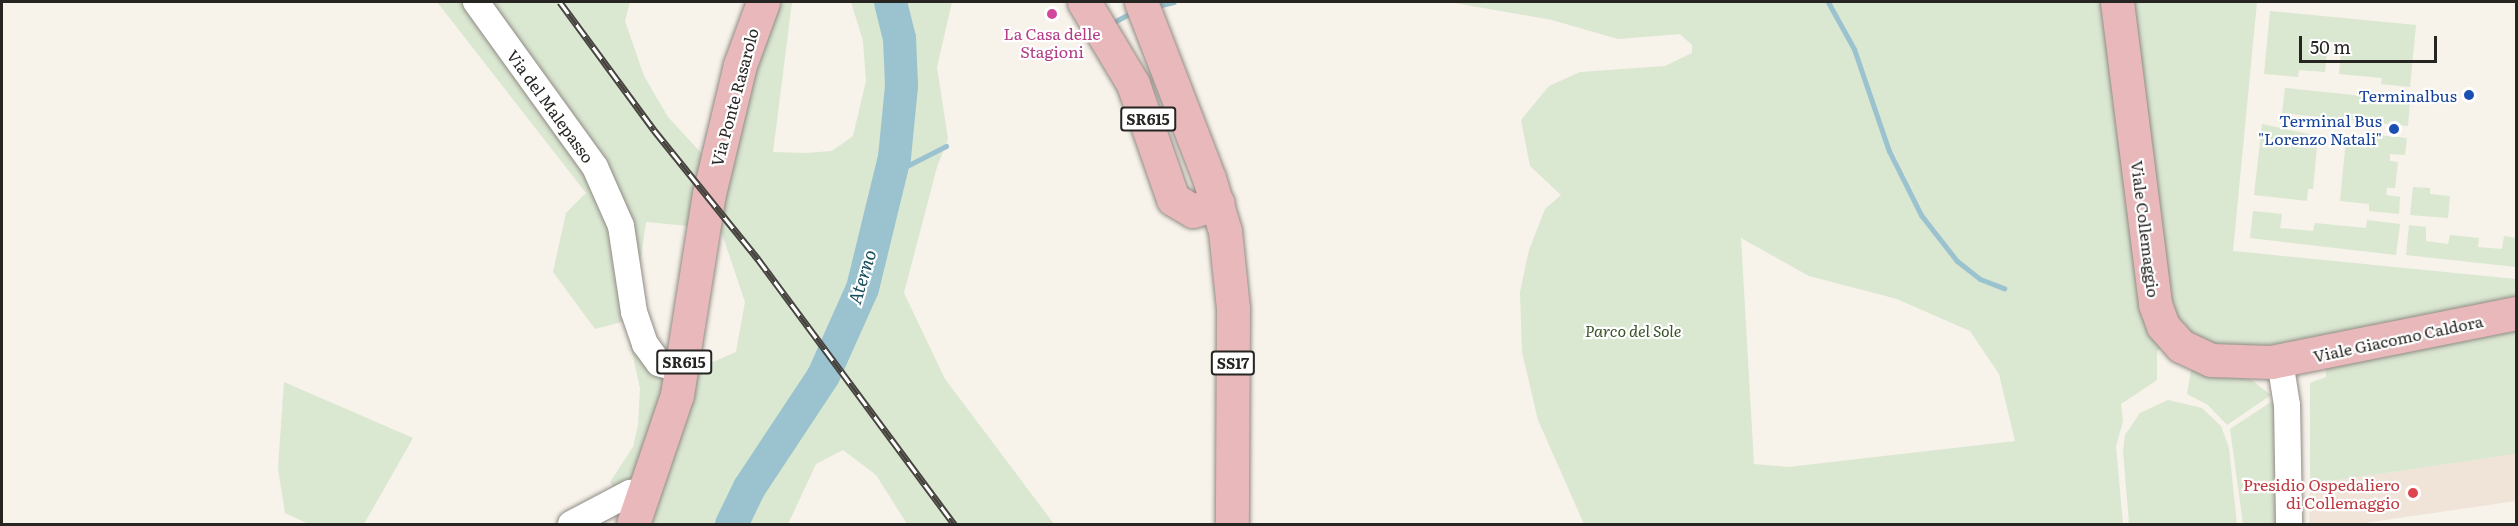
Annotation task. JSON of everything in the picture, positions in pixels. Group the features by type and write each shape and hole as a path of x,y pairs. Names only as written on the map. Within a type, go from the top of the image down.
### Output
{"main road":[{"name":"Via Ponte Rasarolo","path":"682,370 709,194 740,65 762,2"},
{"name":"SR615","path":"1084,2 1141,103 1173,199 1193,211 1218,203"},
{"name":"SS17","path":"1141,2 1218,203 1228,250 1233,308 1232,525"},
{"name":"Viale Collemaggio","path":"2117,2 2150,267 2160,320 2175,341 2198,356 2236,363 2280,361"},
{"name":"Viale Giacomo Caldora","path":"2280,361 2517,313"},
{"name":"SR615","path":"633,525 682,370"}],"street":[{"name":"Via del Malepasso","path":"476,2 595,167 621,226 634,312 645,344 659,363 682,370"},
{"path":"2280,361 2287,405 2289,525"},
{"path":"571,525 630,493 645,491"}],"shaded area":[{"name":"Presidio Ospedaliero di Collemaggio","path":"2516,454 2516,501 2357,524 2309,524 2310,484"}],"green space":[{"path":"437,2 630,2 625,21 644,76 668,117 703,155 689,226 646,222 637,286 645,349 692,371 736,352 745,302 719,225 755,54 776,2 792,2 773,152 807,153 832,151 853,136 866,81 863,41 851,2 952,2 937,67 948,139 937,167 904,293 945,379 1054,524 907,524 876,475 843,450 816,464 788,524 640,524 610,482 633,447 638,425 640,388 625,321 595,329 553,272 566,213 586,193"},
{"name":"Parco del Sole","path":"1449,2 2257,2 2233,251 2516,279 2516,301 2280,349 2215,344 2182,329 2157,351 2157,380 2121,404 2123,421 2116,446 2123,524 1584,524 1538,420 1522,352 1520,292 1529,250 1545,209 1561,195 1530,166 1521,120 1549,86 1580,72 1665,66 1692,53 1692,45 1680,34 1618,39 1552,20","holes":["1741,238 1809,276 1897,299 1970,331 1999,374 2015,441 1788,467 1754,464"]},
{"path":"2270,11 2416,25 2410,87 2381,84 2382,78 2339,74 2342,43 2328,42 2325,72 2299,70 2298,77 2264,74"},
{"path":"2285,88 2410,101 2408,126 2282,113"},
{"path":"2262,124 2318,136 2313,189 2308,189 2307,201 2254,195"},
{"path":"2377,135 2407,138 2405,155 2390,154 2390,161 2398,162 2395,188 2387,188 2386,195 2400,197 2399,214 2369,211 2369,204 2340,201 2346,139 2376,141"},
{"path":"2413,187 2430,188 2430,194 2450,196 2448,218 2410,215"},
{"path":"2253,211 2282,214 2280,228 2313,231 2315,223 2366,228 2367,220 2400,224 2396,255 2250,238"},
{"path":"2409,225 2426,227 2426,241 2448,244 2450,235 2479,238 2478,247 2502,249 2504,236 2516,238 2516,267 2406,255"},
{"path":"2516,328 2516,454 2310,484 2310,383 2326,377 2326,366"},
{"path":"2192,365 2250,379 2271,395 2227,425 2208,405 2187,394"},
{"path":"284,382 413,438 364,524 309,524 285,513 278,468"},
{"path":"2168,400 2202,408 2221,426 2229,448 2237,524 2129,524 2123,451 2125,435 2140,413"},
{"path":"2274,400 2282,524 2243,524 2230,429"}],"waterway":[{"name":"Aterno","path":"731,524 749,487 823,375 862,288 894,157 901,85 899,38 890,2"},
{"path":"1157,6 1174,2"},
{"path":"1828,2 1854,49 1889,151 1921,215 1957,261 1980,279 2004,288"},
{"path":"1112,23 1127,15"},
{"path":"889,175 946,146"}],"railway":[{"path":"560,2 654,130 758,259 954,524"}],"place":[{"name":"La Casa delle Stagioni","path":"1052,14"},
{"name":"Terminalbus","path":"2469,95"},
{"name":"Terminal Bus \"Lorenzo Natali\"","path":"2394,129"},
{"name":"Presidio Ospedaliero di Collemaggio","path":"2413,493"}]}
